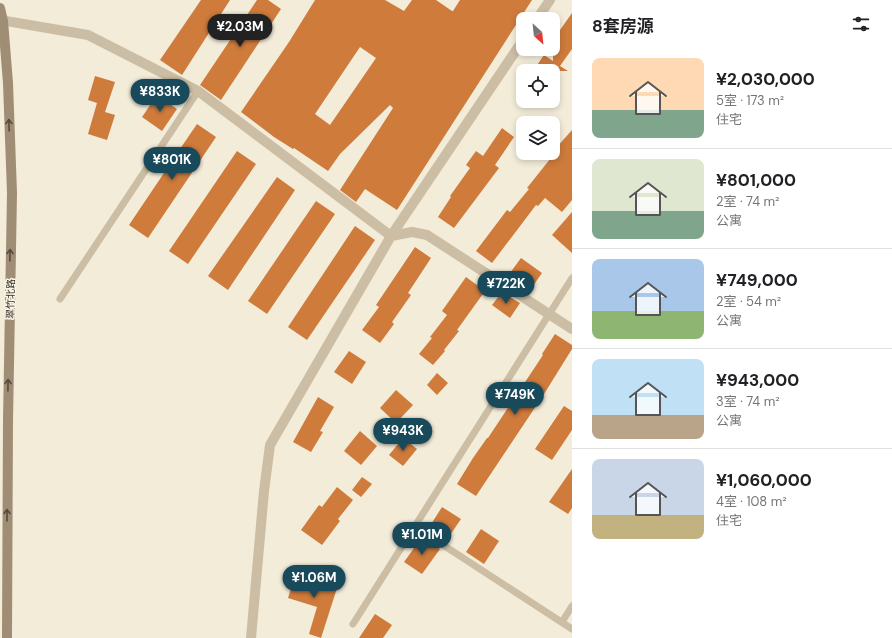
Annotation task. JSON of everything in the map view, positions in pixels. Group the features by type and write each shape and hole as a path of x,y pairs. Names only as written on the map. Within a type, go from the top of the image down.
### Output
{"main road":[{"name":"翠竹北路","path":"0,8 8,83 12,193 6,638"}],"street":[{"path":"542,12 550,0"},
{"path":"1,20 88,35 198,91 391,236 412,232 427,235 572,329"},
{"path":"251,638 264,491 270,445 391,236 516,50"}],"lane":[{"path":"60,299 198,91"},
{"path":"353,624 572,278"},
{"path":"414,526 572,629"},
{"path":"562,622 572,606"}],"building":[{"path":"201,0 230,0 182,75 160,60"},
{"path":"257,0 268,0 281,9 221,100 200,85"},
{"path":"315,0 385,0 404,11 412,0 436,0 453,11 460,0 532,0 524,12 516,12 516,25 397,210 365,189 356,202 340,190 393,108 390,105 340,154 328,171 294,148 293,149 274,137 241,112 289,42","holes":["360,47 376,58 330,125 315,114"]},
{"path":"572,13 572,49 560,66 560,64 538,64 543,56 553,61 553,56 560,56 560,30"},
{"path":"560,66 568,71 560,71"},
{"path":"95,76 115,82 105,112 115,115 107,140 88,134 97,103 88,100"},
{"path":"157,95 177,109 162,131 142,117"},
{"path":"197,124 216,137 148,238 129,225 179,148 180,149"},
{"path":"502,128 514,137 495,165 499,168 454,228 438,217 451,197 450,196 470,168 466,165 476,151 483,156"},
{"path":"572,130 572,200 562,212 545,198 538,206 536,205 492,263 476,251 507,210 510,212 529,189 527,188 549,160 560,160 560,144"},
{"path":"237,151 256,164 188,264 169,251"},
{"path":"277,177 295,190 228,290 208,276"},
{"path":"316,201 335,214 267,314 248,301"},
{"path":"572,212 572,253 552,235"},
{"path":"355,226 375,240 307,340 288,327"},
{"path":"415,247 431,258 408,293 411,295 392,322 394,324 380,343 362,330 379,307 376,305"},
{"path":"521,258 542,273 528,293 510,281 514,276 510,273"},
{"path":"466,277 485,291 457,330 459,331 444,350 445,351 433,365 419,354 432,338 430,337 447,315 442,311"},
{"path":"502,292 520,303 510,318 492,305"},
{"path":"555,334 572,345 572,349 476,496 457,484 543,355 542,354"},
{"path":"349,351 366,362 352,384 334,372"},
{"path":"437,373 448,383 437,395 427,385"},
{"path":"396,390 413,405 396,423 380,408"},
{"path":"318,397 334,407 320,431 323,432 311,452 293,442"},
{"path":"564,406 572,411 572,430 552,460 535,449"},
{"path":"360,431 377,446 361,465 344,451"},
{"path":"403,438 417,449 403,466 389,455"},
{"path":"572,469 572,508 568,514 549,502"},
{"path":"362,477 372,484 361,497 352,490"},
{"path":"337,487 353,500 338,519 340,521 322,545 301,530 319,505 322,507"},
{"path":"442,507 461,519 446,541 428,529"},
{"path":"481,529 499,541 484,564 466,552"},
{"path":"422,537 440,549 422,574 404,562"},
{"path":"296,572 338,585 321,638 309,634 317,607 288,598"},
{"path":"375,614 392,625 383,638 359,638"}]}
